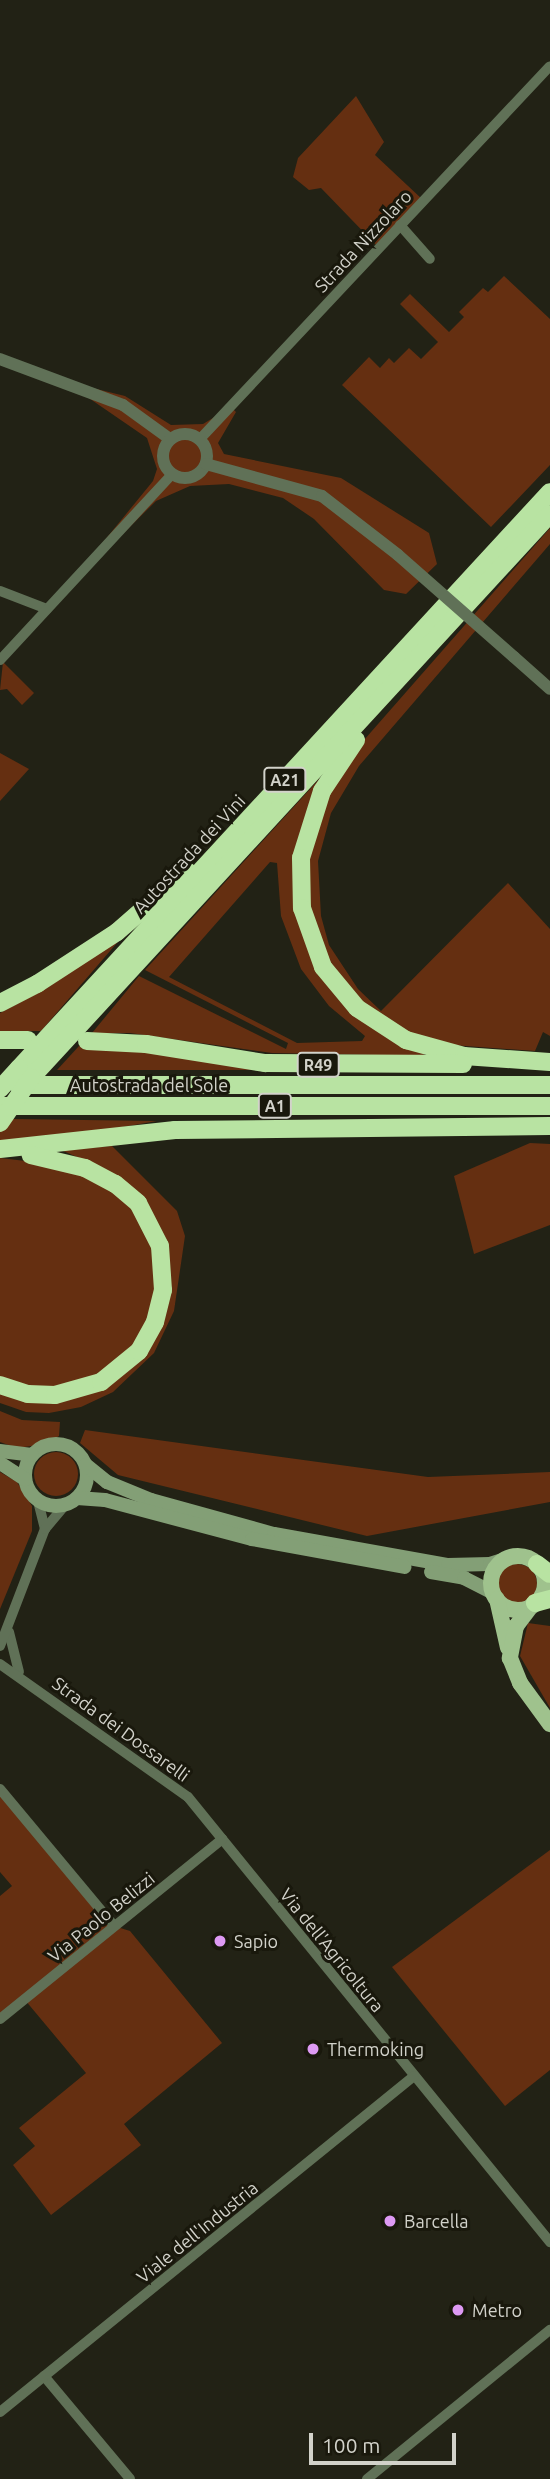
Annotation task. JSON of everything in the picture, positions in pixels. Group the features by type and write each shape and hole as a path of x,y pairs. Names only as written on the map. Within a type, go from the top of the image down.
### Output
{"highway":[{"name":"Autostrada dei Vini","path":"0,1111 30,1071 303,760 550,492"},
{"name":"Autostrada dei Vini","path":"0,1087 30,1071 550,514"},
{"path":"433,640 388,704 344,754 314,810 301,859 301,893 309,935 323,967 345,997 390,1032 440,1052 550,1063"},
{"path":"0,1003 117,932 303,760"},
{"path":"0,1040 28,1040"},
{"name":"R49","path":"87,1041 146,1044 275,1064 550,1063"},
{"path":"0,1123 30,1071"},
{"name":"Autostrada del Sole","path":"0,1087 550,1085"},
{"name":"Autostrada del Sole","path":"0,1106 550,1106"},
{"path":"0,1151 185,1129 550,1126"},
{"path":"429,1128 550,1132"},
{"path":"0,1151 61,1160 121,1188 151,1223 164,1276 160,1308 148,1336 116,1373 70,1394 27,1394 0,1385"}],"main road":[{"path":"0,1451 32,1455 48,1445 61,1444 73,1449 86,1465 107,1482 151,1500 274,1534 448,1565 490,1564 508,1558 528,1558 544,1569 544,1588 539,1603 516,1626 510,1658"},
{"path":"25,1479 32,1455"},
{"path":"0,1463 25,1479 38,1501 115,1502 252,1539 464,1578 516,1609 539,1603"},
{"path":"71,1502 87,1483 86,1465"},
{"path":"508,1558 493,1573 495,1596 510,1658 520,1683 550,1724"}],"street":[{"name":"Strada Nizzolaro","path":"200,439 550,66"},
{"path":"400,225 430,259"},
{"path":"0,359 123,405 170,439"},
{"path":"185,433 200,439 206,446 206,464 195,476 172,474 163,453 170,439 185,433"},
{"path":"206,464 322,496 398,555 550,689"},
{"path":"0,660 172,474"},
{"path":"0,591 47,609"},
{"path":"38,1501 45,1529"},
{"path":"0,1646 9,1630 45,1529 71,1502"},
{"path":"9,1630 20,1676"},
{"name":"Strada dei Dossarelli","path":"0,1659 188,1797 222,1839"},
{"name":"Strada dei Dossarelli","path":"0,1664 20,1676"},
{"name":"Strada dei Dossarelli","path":"0,1674 20,1676"},
{"path":"0,1788 114,1926"},
{"name":"Via Paolo Belizzi","path":"0,2019 222,1839"},
{"name":"Via dell'Agricoltura","path":"222,1839 550,2242"},
{"name":"Viale dell'Industria","path":"0,2412 414,2077"},
{"path":"367,2479 550,2330"},
{"path":"44,2376 130,2479"}],"shaded area":[{"path":"356,96 384,142 375,155 423,200 379,248 321,188 309,190 293,177 298,158"},
{"path":"504,276 550,319 550,465 491,527 342,385 369,357 380,368 389,358 394,363 409,348 421,359 438,342 400,304 410,294 449,332 464,317 459,312 483,288 488,292"},
{"path":"64,381 125,396 171,425 203,424 231,407 236,412 218,443 224,454 341,478 429,533 437,564 406,594 384,590 314,519 283,498 229,484 190,486 156,501 56,600 153,481 157,469 147,438"},
{"path":"550,528 550,544 359,766 331,813 318,861 321,916 329,945 358,989 381,1011 508,883 550,929 550,1036 543,1032 535,1051 438,1044 401,1031 345,988 313,933 306,867 324,800 364,740"},
{"path":"3,662 34,693 22,705 7,689 0,690"},
{"path":"0,753 29,769 0,801"},
{"path":"320,778 296,863 328,983 426,1056 272,1053 130,1033 92,1033 139,976 286,1049 288,1043 145,970","holes":["270,862 277,863 281,916 301,969 329,1006 365,1036 362,1041 297,1043 169,977"]},
{"path":"123,936 41,1031 0,1031 0,1013 47,988"},
{"path":"79,1046 119,1046 267,1070 57,1070"},
{"path":"12,1119 157,1121 66,1137 0,1141 0,1132"},
{"path":"530,1143 550,1144 550,1225 474,1254 454,1176"},
{"path":"112,1146 177,1211 185,1236 174,1311 154,1353 113,1392 81,1407 49,1413 26,1412 0,1403 0,1391 47,1400 142,1354 163,1245 93,1164 61,1150"},
{"path":"0,1158 68,1166 131,1203 152,1238 157,1277 152,1316 128,1353 99,1376 39,1390 0,1380"},
{"path":"0,1411 22,1420 60,1422 59,1436 46,1444 17,1448 0,1442"},
{"path":"85,1430 428,1477 550,1472 550,1502 367,1536 118,1475 80,1443"},
{"path":"56,1452 72,1458 78,1474 72,1490 56,1496 40,1490 34,1474 40,1458"},
{"path":"0,1472 17,1482 32,1506 32,1531 0,1609"},
{"path":"517,1564 525,1565 531,1570 536,1576 536,1592 531,1598 525,1603 517,1604 509,1603 503,1598 498,1592 497,1584 498,1576 503,1570 509,1565"},
{"path":"528,1623 550,1626 550,1708 520,1656"},
{"path":"0,1789 114,1926 130,1931 222,2043 124,2124 141,2145 51,2215 13,2165 35,2146 19,2128 86,2073 25,2000 0,2020 0,1896 12,1886 0,1872"},
{"path":"550,1850 550,2070 505,2106 392,1967"}],"place":[{"name":"Sapio","path":"220,1941"},
{"name":"Thermoking","path":"313,2049"},
{"name":"Barcella","path":"390,2221"},
{"name":"Metro","path":"458,2310"}]}
